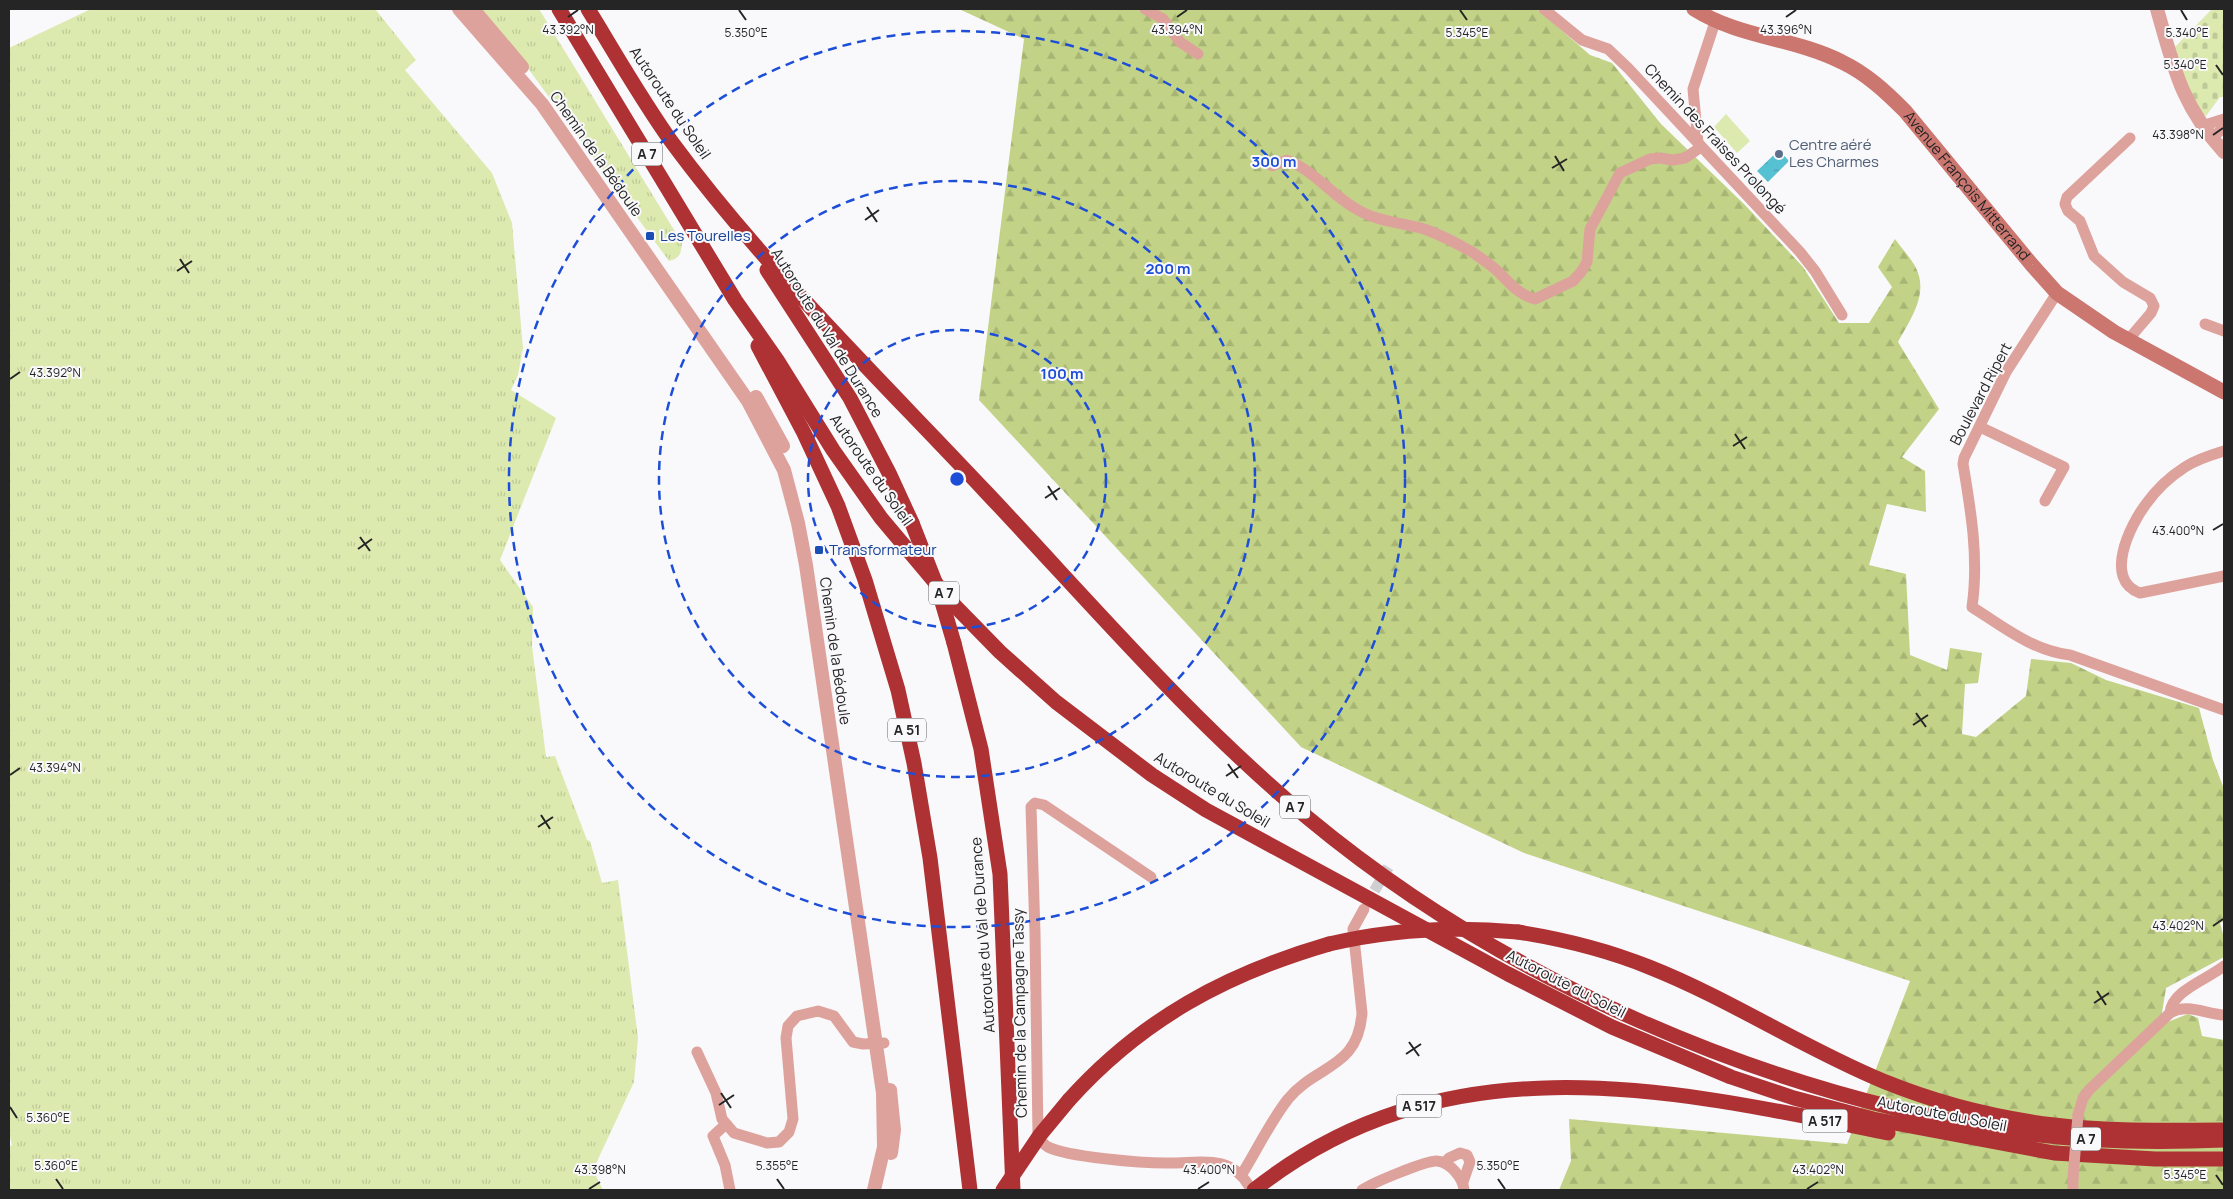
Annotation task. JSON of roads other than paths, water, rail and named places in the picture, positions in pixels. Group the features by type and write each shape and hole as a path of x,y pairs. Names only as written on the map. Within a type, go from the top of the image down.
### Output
{"highway":[{"name":"Autoroute du Soleil","path":"559,9 734,300 777,360 861,492 910,555 955,606 1000,652 1056,702 1115,748 1181,795 1223,820 1508,974 1612,1027 1692,1062 1794,1098 1864,1117 2054,1152 2155,1160 2224,1159"},
{"name":"Autoroute du Soleil","path":"588,9 669,139 738,227 822,319 1207,726 1309,819 1368,865 1436,912 1547,976 1660,1030 1806,1083 1875,1104 1937,1118 2020,1133 2094,1140 2224,1140"},
{"name":"Autoroute du Val de Durance","path":"738,227 839,380 889,473 912,523 939,592 954,643 981,749 998,860 1004,952 1013,1190"},
{"name":"A 51","path":"734,300 804,433 832,494 865,580 898,690 914,763 930,858 970,1190"},
{"path":"1003,1190 1036,1141 1069,1100 1127,1044 1177,1009 1232,978 1271,962 1329,944 1365,936 1418,930 1471,929 1518,932 1585,946 1650,967 1688,984 1862,1072 1941,1101 2011,1119 2056,1125 2136,1130 2224,1130"},
{"name":"A 517","path":"1254,1187 1344,1134 1410,1109 1460,1096 1548,1086 1621,1088 1675,1095 1947,1142 2054,1152"}],"main road":[{"name":"Avenue François Mitterrand","path":"1694,9 1715,22 1841,61 1861,73 1885,91 1911,118 2032,266 2057,293 2070,304 2128,340 2224,392"}],"street":[{"name":"Chemin de la Bédoule","path":"460,9 542,104 748,401 784,470 798,523 806,565 880,1044 893,1106 894,1130 890,1163 883,1190"},
{"name":"Chemin de la Bédoule","path":"473,9 552,106 746,381 770,420 784,448 797,482 814,565 880,1044 884,1147 874,1190"},
{"path":"1145,9 1163,19 1180,42 1198,54"},
{"name":"Chemin des Fraises Prolongé","path":"1544,9 1582,40 1608,49 1700,145 1807,262 1842,315"},
{"path":"2157,9 2174,72 2202,126 2224,152"},
{"path":"1272,166 1287,160 1299,165 1346,203 1359,211 1376,218 1427,230 1447,239 1493,267 1516,291 1526,297 1536,299 1573,281 1581,272 1587,262 1590,229 1620,173 1650,159 1673,160 1685,158 1700,145 1693,88 1715,22"},
{"path":"2202,126 2224,119"},
{"path":"2211,138 2224,128"},
{"path":"2128,340 2151,313 2154,306 2150,298 2124,282 2094,256 2080,221 2068,211 2065,204 2067,197 2130,138"},
{"name":"Boulevard Ripert","path":"2057,293 2006,372 1964,458 1963,464 1974,548 1975,583 1972,607 2032,645 2052,653 2070,655 2224,710"},
{"path":"2205,324 2224,331"},
{"path":"1980,427 2064,467 2045,501"},
{"path":"2224,451 2186,466 2146,504 2128,536 2120,567 2124,583 2131,590 2140,592 2224,576"},
{"name":"Chemin de la Campagne Tassy","path":"1151,877 1044,805 1035,804 1031,807 1036,933 1037,1132 1044,1144 1067,1152 1146,1162 1213,1161 1242,1174"},
{"path":"1254,1187 1242,1174 1289,1098 1345,1055 1356,1043 1362,1014 1353,929 1364,909"},
{"path":"2170,1013 2170,1006 2177,996 2224,966"},
{"path":"2072,1190 2078,1115 2083,1098 2095,1083 2170,1013 2178,1008 2224,1015"},
{"path":"697,1052 716,1093 722,1119 734,1133 767,1143 779,1142 789,1132 793,1119 786,1038 788,1026 797,1016 818,1011 834,1016 852,1042 880,1044"},
{"path":"726,1124 713,1136 725,1164 730,1190"},
{"path":"1446,1163 1449,1158 1460,1153 1467,1155 1470,1162 1464,1186"},
{"path":"1362,1190 1430,1162 1446,1163 1464,1186"}],"water":[{"path":"1779,150 1789,161 1768,182 1757,171"},
{"path":"1752,173 1766,187 1760,193 1746,179"}],"tunnel":[{"path":"1366,905 1389,866"}],"place":[{"name":"Centre aéré Les Charmes","path":"1779,154"},
{"name":"Les Tourelles","path":"650,236"},
{"name":"Transformateur","path":"819,550"}]}
